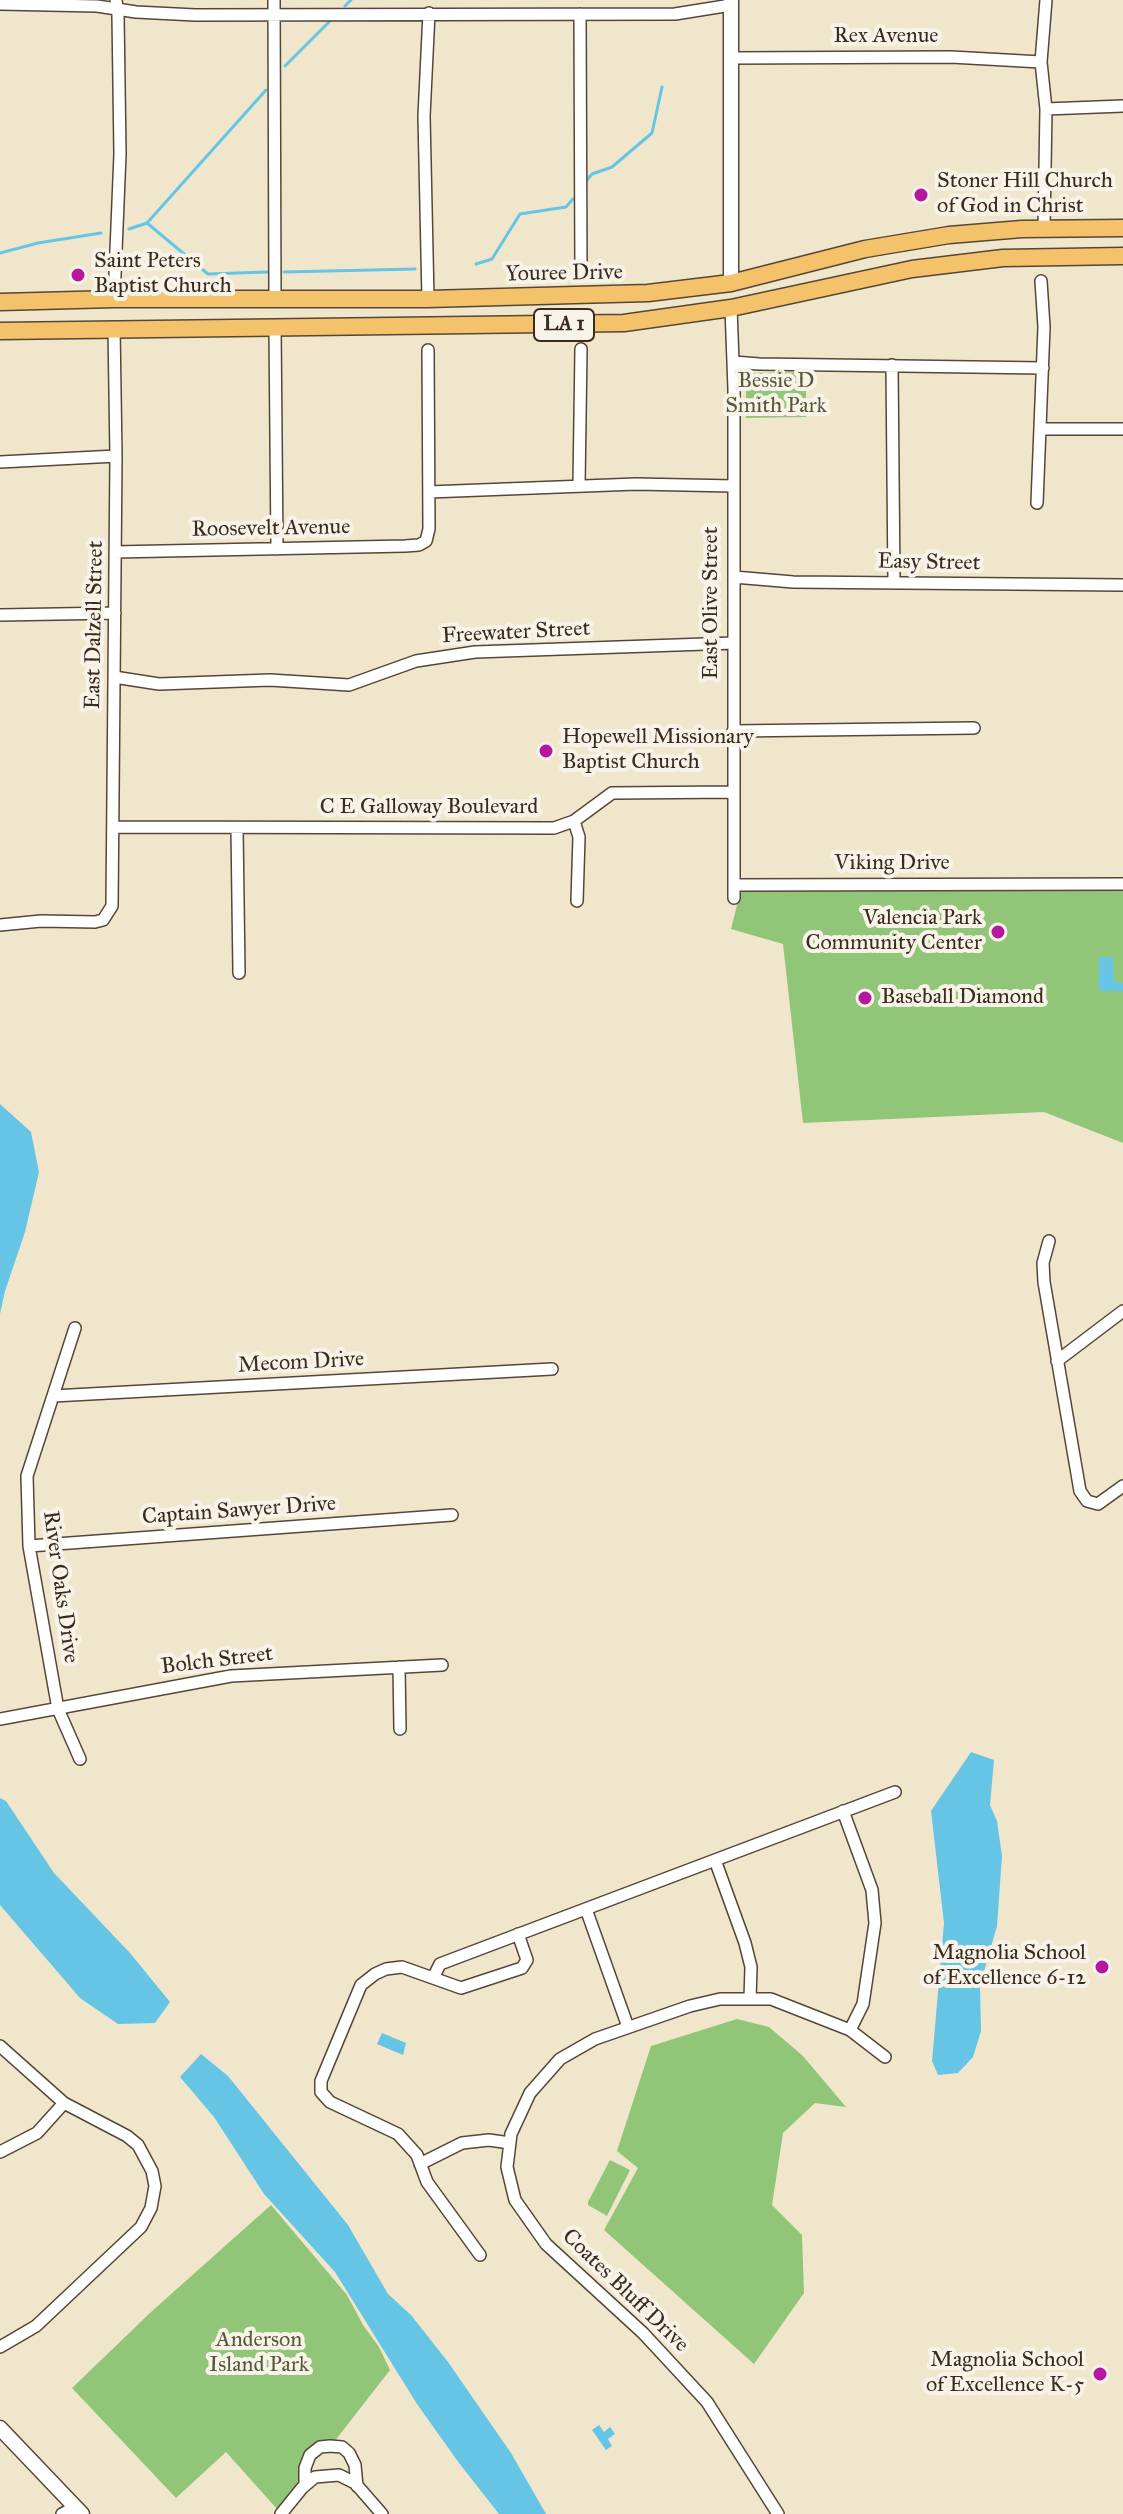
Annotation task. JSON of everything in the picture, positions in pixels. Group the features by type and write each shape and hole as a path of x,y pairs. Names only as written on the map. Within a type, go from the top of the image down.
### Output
{"main road":[{"name":"Youree Drive","path":"0,302 602,296 731,283 907,241 985,231 1123,228"},
{"name":"LA 1","path":"0,331 624,323 731,308 876,276 950,264 1017,258 1123,256"},
{"path":"731,283 731,308"},
{"path":"114,299 114,328"}],"street":[{"path":"274,0 275,299"},
{"path":"1044,229 1046,109 1041,62 1046,0"},
{"path":"0,4 117,4 168,15 675,14 731,2 731,283"},
{"path":"114,299 120,154 117,4"},
{"path":"428,299 424,116 429,13"},
{"path":"580,14 581,275"},
{"name":"Rex Avenue","path":"731,58 935,56 1041,62"},
{"path":"1046,109 1123,106"},
{"path":"1037,503 1043,368 1041,281"},
{"name":"East Olive Street","path":"731,308 734,362 734,898"},
{"path":"275,327 277,549"},
{"name":"East Dalzell Street","path":"0,925 103,920 112,906 116,456 114,328"},
{"path":"579,485 581,349"},
{"path":"428,350 429,492 579,485 734,486"},
{"path":"734,362 1043,368"},
{"path":"892,365 894,583"},
{"path":"1041,429 1123,429"},
{"path":"0,462 116,456"},
{"name":"Roosevelt Avenue","path":"115,552 419,545 426,541 429,529 429,492"},
{"name":"Easy Street","path":"734,577 793,582 1123,585"},
{"path":"0,615 115,613"},
{"name":"Freewater Street","path":"114,677 159,684 270,680 349,685 416,661 475,652 734,643"},
{"path":"733,731 974,728"},
{"name":"C E Galloway Boulevard","path":"113,827 554,828 574,821 612,793 734,792"},
{"path":"574,821 579,837 577,901"},
{"path":"237,828 239,973"},
{"name":"Viking Drive","path":"734,885 1123,884"},
{"path":"1049,1241 1043,1273 1078,1482 1084,1498 1092,1505 1103,1502 1123,1486"},
{"path":"1057,1361 1123,1311"},
{"name":"River Oaks Drive","path":"75,1328 27,1476 29,1546 58,1709 80,1759"},
{"name":"Mecom Drive","path":"53,1396 552,1369"},
{"name":"Captain Sawyer Drive","path":"29,1546 452,1515"},
{"name":"Bolch Street","path":"0,1719 231,1676 442,1665"},
{"path":"399,1667 400,1729"},
{"path":"433,1978 440,1964 895,1792"},
{"path":"843,1811 872,1890 875,1923 863,2004 850,2030"},
{"path":"715,1860 745,1943 751,1967 750,1999"},
{"path":"586,1909 628,2027"},
{"path":"480,2255 427,2182 417,2155 398,2134 330,2102 321,2092 321,2081 361,1985 386,1969 402,1967 461,1988 522,1968 527,1960 518,1934"},
{"name":"Coates Bluff Drive","path":"778,2514 698,2391 643,2333 546,2244 515,2200 507,2167 511,2134 530,2093 560,2059 595,2039 690,2006 720,1999 771,1999 850,2030 885,2057"},
{"path":"0,2046 64,2103 127,2136 143,2151 152,2171 154,2194 149,2215 141,2227 36,2326 0,2347"},
{"path":"0,2152 37,2133 64,2103"},
{"path":"420,2164 462,2143 489,2140 510,2143"},
{"path":"0,2428 73,2512"},
{"path":"305,2485 305,2468 310,2455 320,2447 330,2446 342,2447 349,2453 355,2465 356,2485"},
{"path":"281,2514 315,2477 339,2475 356,2485 382,2514"}],"green space":[{"name":"Bessie D Smith Park","path":"806,372 806,417 746,418 746,373"},
{"path":"1123,884 1123,1143 1044,1112 803,1123 783,944 731,929 742,885"},
{"path":"737,2019 769,2027 803,2056 846,2107 815,2103 783,2133 772,2205 802,2235 804,2293 754,2364 604,2230 638,2168 617,2151 651,2046"},
{"path":"610,2160 630,2170 607,2216 588,2205 588,2202"},
{"name":"Anderson Island Park","path":"271,2205 347,2295 390,2370 334,2442 316,2445 301,2483 278,2510 226,2452 176,2498 72,2388 151,2312"}],"water":[{"path":"1099,957 1113,957 1114,982 1123,983 1123,991 1099,991"},
{"path":"0,1104 31,1132 39,1172 0,1314"},
{"path":"971,1752 994,1760 990,1805 997,1821 1002,1856 997,1926 980,1985 981,2031 973,2057 958,2073 938,2075 932,2061 944,1923 931,1811"},
{"path":"0,1798 6,1801 54,1873 130,1953 170,2002 155,2023 118,2024 80,1998 0,1905"},
{"path":"382,2033 406,2043 403,2055 377,2044"},
{"path":"201,2054 228,2076 348,2225 388,2294 411,2315 448,2362 511,2453 546,2514 499,2514 459,2463 417,2404 335,2272 264,2194 214,2117 180,2077"},
{"path":"599,2425 604,2432 610,2427 615,2434 608,2439 612,2446 606,2450 592,2430"}],"waterway":[{"path":"345,6 351,0"},
{"path":"285,66 331,20"},
{"path":"587,180 592,174 612,167 652,133 662,87"},
{"path":"129,229 147,223 266,90"},
{"path":"476,264 492,259 520,214 566,207 573,199"},
{"path":"147,223 208,274 268,272"},
{"path":"0,253 38,243 101,233"},
{"path":"284,272 415,269"}],"place":[{"name":"Stoner Hill Church of God in Christ","path":"921,195"},
{"name":"Saint Peters Baptist Church","path":"78,275"},
{"name":"Hopewell Missionary Baptist Church","path":"546,751"},
{"name":"Valencia Park Community Center","path":"998,932"},
{"name":"Baseball Diamond","path":"865,998"},
{"name":"Magnolia School of Excellence 6-12","path":"1102,1967"},
{"name":"Magnolia School of Excellence K-5","path":"1100,2374"}]}
